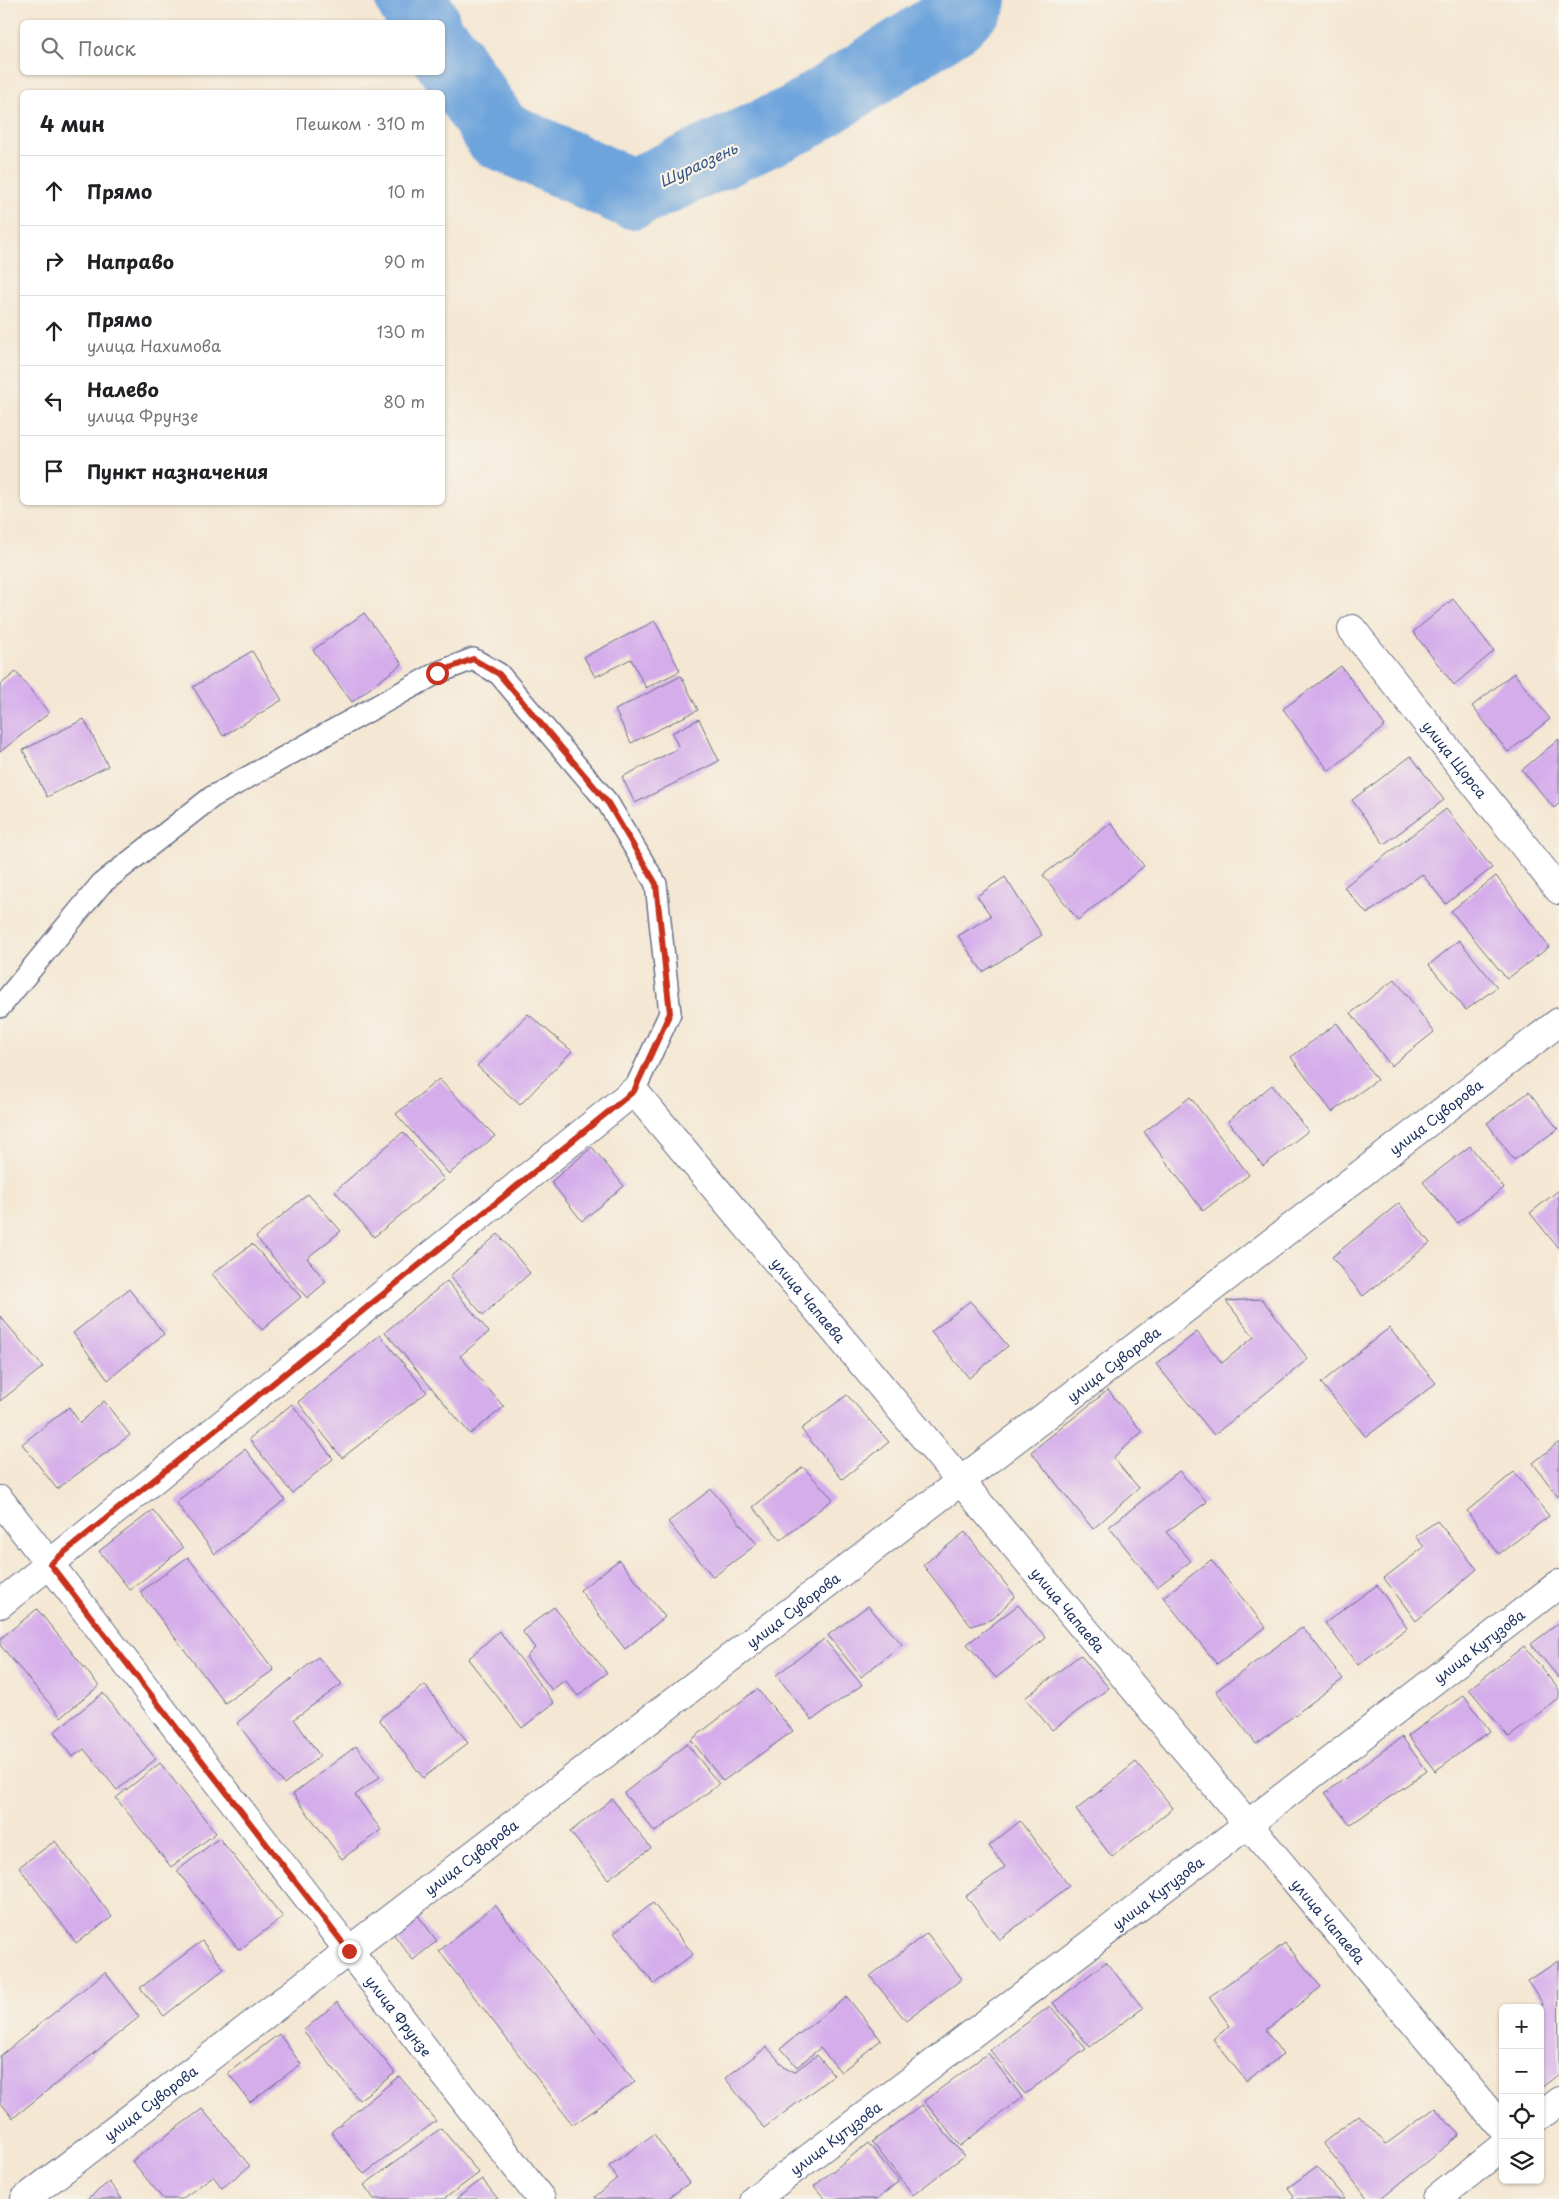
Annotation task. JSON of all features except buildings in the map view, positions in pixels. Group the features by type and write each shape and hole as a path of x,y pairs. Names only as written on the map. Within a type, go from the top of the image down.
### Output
{"street":[{"name":"улица Щорса","path":"1352,629 1559,890"},
{"name":"улица Суворова","path":"26,2199 1559,1022"},
{"name":"улица Чапаева","path":"634,1091 1499,2124"},
{"path":"0,1604 634,1091"},
{"name":"улица Фрунзе","path":"0,1500 541,2199"},
{"name":"улица Кутузова","path":"756,2199 1559,1584"},
{"path":"1544,2113 1559,2100"},
{"path":"1437,2199 1499,2149"}],"lane":[{"path":"0,1007 101,884 212,797 437,673 473,659 499,674 608,803 656,884 670,1013 634,1091"}],"waterway":[{"name":"Шураозень","path":"411,0 424,20"},
{"name":"Шураозень","path":"445,54 498,134 632,194 799,118 954,19 972,0"}],"route":[{"path":"349,1951 50,1564 634,1091 670,1013 656,884 608,803 499,674 473,659 437,673"}]}
